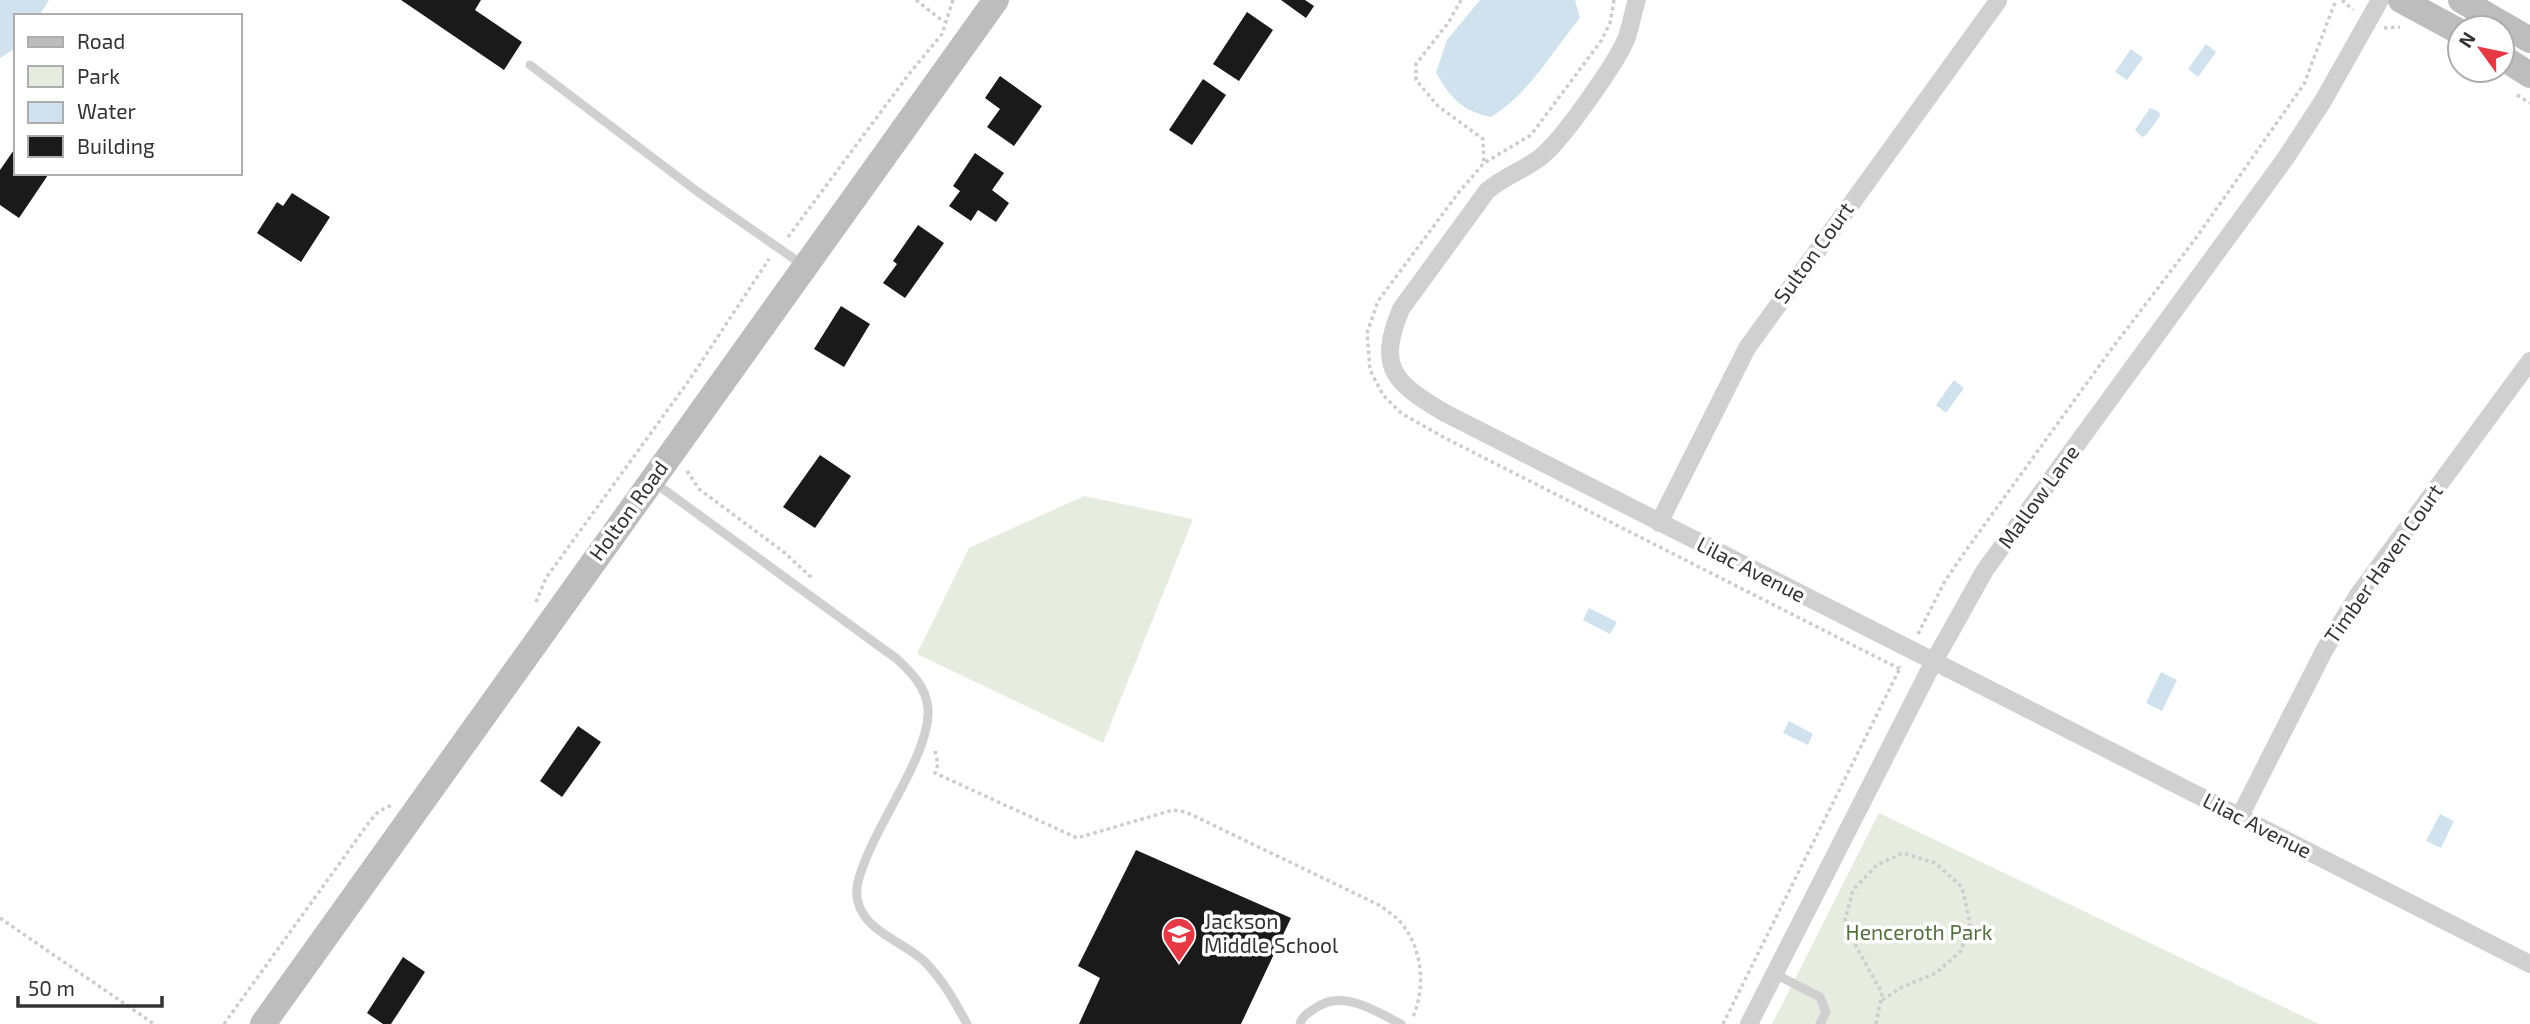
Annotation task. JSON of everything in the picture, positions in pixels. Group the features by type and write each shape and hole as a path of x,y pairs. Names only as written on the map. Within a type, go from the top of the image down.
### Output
{"street":[{"name":"Holton Road","path":"263,1024 996,0"},
{"name":"Lilac Avenue","path":"1636,0 1627,38 1559,139 1541,156 1502,178 1487,191 1401,309 1393,327 1390,347 1391,365 1399,381 1410,392 1445,413 1658,523 2239,818 2529,960"},
{"name":"Mallow Lane","path":"1749,1024 1933,663 1985,570 2285,159 2317,111 2380,0"},
{"path":"2401,0 2446,36"},
{"path":"2461,0 2530,40"},
{"name":"Sulton Court","path":"1658,523 1747,348 1998,1"},
{"name":"Timber Haven Court","path":"2239,818 2325,649 2358,594 2530,361"}],"lane":[{"path":"530,65 804,266"},
{"path":"651,480 897,659 922,689 928,707 925,732 915,758 871,845 857,882 858,902 865,916 878,930 925,961 951,994 967,1024"},
{"path":"1775,974 1820,997 1826,1012 1820,1024"},
{"path":"1300,1024 1301,1019 1324,1001 1358,1002 1387,1021 1401,1024"}],"path":[{"path":"916,0 944,22"},
{"path":"536,602 546,578 690,379 764,265 942,34 953,0"},
{"path":"1461,0 1448,23 1416,64 1416,80 1438,106 1483,139 1484,163"},
{"path":"1614,0 1609,23 1601,41 1531,135 1484,163 1459,192 1378,301 1367,333 1370,370 1384,395 1401,413 1445,438 1900,669"},
{"path":"2342,0 2347,7 2387,29 2400,26 2410,32"},
{"path":"686,465 692,482 699,489 785,553 814,580"},
{"path":"933,741 937,764 935,773 1077,838 1173,810 1186,812 1381,906 1402,924 1417,950 1421,977 1415,1012 1409,1024"},
{"path":"224,1024 370,821 400,796"},
{"path":"1876,1024 1882,993 1845,920 1853,890 1877,865 1903,853 1934,863 1962,887 1970,923 1961,951 1937,973 1902,987 1881,1001"},
{"path":"0,918 154,1024"}],"green space":[{"path":"1084,496 1193,519 1103,743 917,654 969,548"},
{"name":"Henceroth Park","path":"1879,813 2319,1024 1772,1024"}],"water":[{"path":"0,0 49,0 40,14 14,14 14,49 0,58"},
{"path":"1480,0 1575,0 1580,18 1528,85 1505,108 1491,117 1472,111 1458,102 1436,72 1447,40"},
{"path":"2206,44 2216,52 2198,77 2188,69"},
{"path":"2131,49 2143,58 2127,80 2115,72"},
{"path":"2150,108 2159,112 2160,116 2142,137 2135,130"},
{"path":"1954,380 1964,388 1946,413 1936,405"},
{"path":"1589,608 1617,622 1610,634 1583,620"},
{"path":"2161,672 2177,680 2162,711 2146,703"},
{"path":"1789,721 1813,734 1808,745 1783,733"},
{"path":"2440,814 2454,821 2441,848 2426,841"}],"building":[{"path":"401,0 481,0 475,10 522,42 504,70"},
{"path":"1281,0 1305,0 1314,6 1306,18"},
{"path":"1247,12 1273,30 1239,81 1213,64"},
{"path":"1000,76 1042,106 1014,146 987,127 1000,109 985,98"},
{"path":"1203,79 1226,95 1192,145 1169,130"},
{"path":"14,150 14,175 48,175 19,218 0,205 0,170"},
{"path":"975,153 1004,173 992,190 1009,203 996,222 978,210 971,221 949,206 960,191 953,186"},
{"path":"292,193 330,217 301,262 257,233 277,202 283,206"},
{"path":"918,225 944,243 905,298 883,283 897,264 893,261"},
{"path":"841,306 870,324 844,367 814,349"},
{"path":"820,455 851,476 815,528 783,507"},
{"path":"578,726 601,742 562,797 540,781"},
{"path":"1136,850 1291,918 1241,1024 1079,1024 1100,978 1078,966"},
{"path":"403,957 425,972 391,1024 383,1024 367,1013"}],"place":[{"name":"Jackson Middle School","path":"1179,964"}]}
